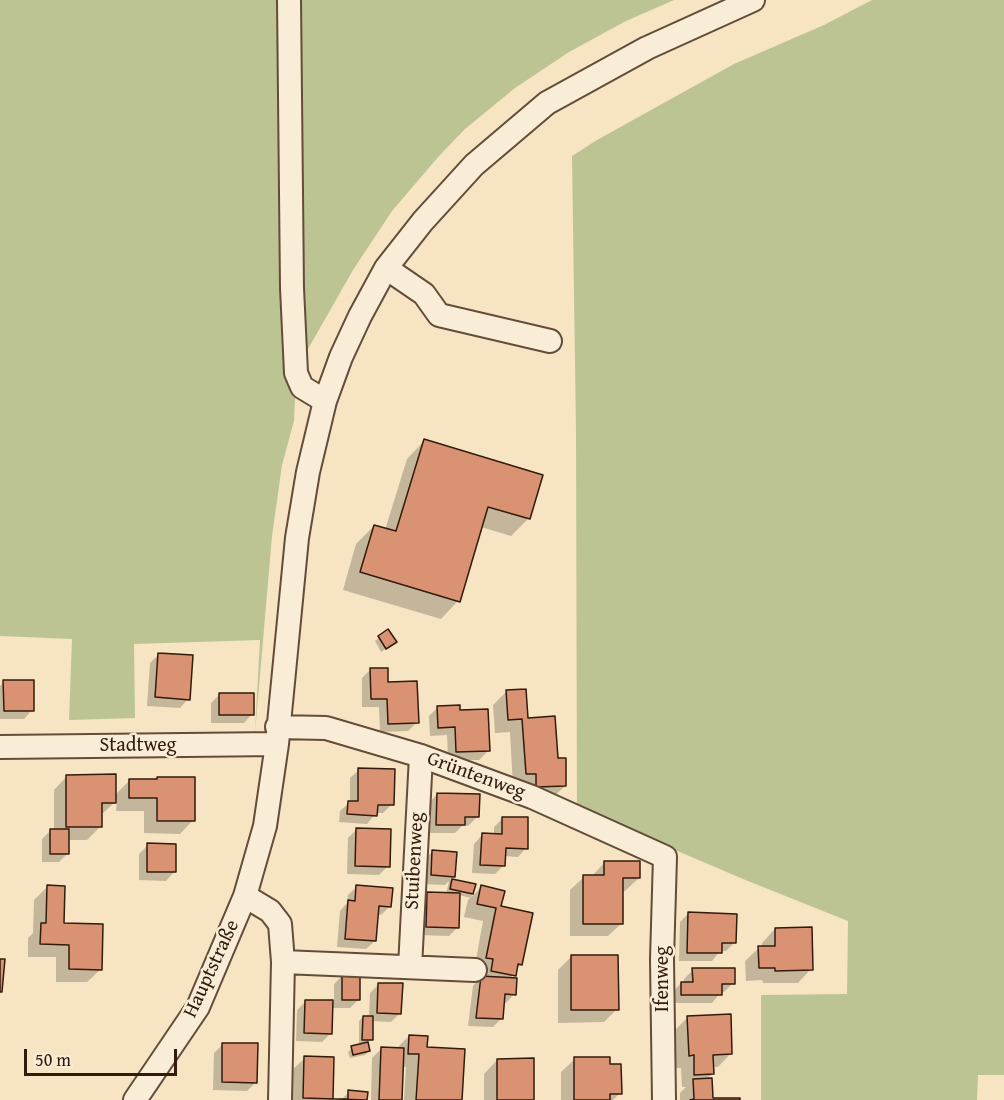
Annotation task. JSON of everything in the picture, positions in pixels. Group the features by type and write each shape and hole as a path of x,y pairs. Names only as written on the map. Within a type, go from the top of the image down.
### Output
{"street":[{"path":"289,0 292,288 296,374 302,387 325,401"},
{"name":"Hauptstraße","path":"135,1100 198,1007 245,896 265,826 277,735 297,538 308,472 325,401 340,357 386,268 423,221 474,165 547,103 647,48 753,0"},
{"path":"386,268 424,294 439,315 550,341"},
{"name":"Grüntenweg","path":"277,735 326,728 421,756 532,796 665,857"},
{"name":"Stadtweg","path":"0,747 277,735"},
{"name":"Stuibenweg","path":"410,968 421,756"},
{"name":"Ifenweg","path":"664,1100 662,959 665,857"},
{"path":"245,896 270,910 279,924 283,962 280,1100"},
{"path":"283,962 475,970"}],"green space":[{"path":"0,0 284,0 289,375 295,398 294,421 282,465 272,536 255,733 260,640 134,644 135,718 69,720 72,639 0,636"},
{"path":"295,0 674,0 626,21 569,52 515,88 465,129 392,211 353,270 304,356"},
{"path":"872,0 1004,0 1004,1075 978,1075 977,1100 761,1100 761,995 847,994 848,921 577,808 576,431 572,156 734,64 824,25"}],"building":[{"path":"424,439 543,475 530,519 488,507 460,602 360,572 374,525 396,531"},
{"path":"388,629 397,642 386,649 378,636"},
{"path":"158,653 193,655 190,700 155,697"},
{"path":"370,668 388,668 388,682 417,681 419,723 388,724 387,699 371,699"},
{"path":"3,680 34,680 34,711 4,711"},
{"path":"526,689 528,718 555,716 558,758 566,758 566,786 536,787 536,774 526,774 522,719 508,720 506,690"},
{"path":"219,693 254,693 254,715 219,715"},
{"path":"460,705 460,710 488,709 490,751 456,752 455,727 438,728 437,706"},
{"path":"358,768 395,769 394,805 378,805 377,816 347,814 348,801 358,801"},
{"path":"116,774 116,803 102,803 102,827 66,827 66,775"},
{"path":"157,777 195,777 195,821 157,821 157,798 129,798 129,779 157,779"},
{"path":"437,793 480,794 479,817 465,817 465,825 436,825"},
{"path":"502,817 528,817 528,849 506,848 505,866 480,865 482,833 502,834"},
{"path":"356,828 391,829 390,867 355,866"},
{"path":"50,829 69,829 69,854 50,854"},
{"path":"147,843 176,844 176,872 147,872"},
{"path":"432,850 457,852 455,877 431,875"},
{"path":"604,861 640,861 640,878 623,878 623,924 583,924 583,875 604,875"},
{"path":"452,879 476,884 473,894 450,889"},
{"path":"47,885 65,886 64,923 103,924 102,970 69,969 69,945 40,944 41,923 46,923"},
{"path":"356,885 393,888 391,907 379,906 376,941 345,939 348,900 355,901"},
{"path":"481,885 505,891 501,906 533,913 522,965 518,964 516,976 491,971 493,959 486,958 496,908 477,904"},
{"path":"427,892 460,893 459,928 426,927"},
{"path":"688,912 737,914 736,943 722,943 722,953 687,953"},
{"path":"812,927 813,970 775,971 775,968 759,968 758,946 775,946 775,928"},
{"path":"571,955 618,955 619,1010 571,1010"},
{"path":"0,959 5,959 2,992 0,992"},
{"path":"692,968 735,968 735,984 722,984 722,995 681,995 681,982 693,982"},
{"path":"342,974 360,974 360,1000 342,1000"},
{"path":"481,976 517,978 516,995 505,994 503,1019 476,1018"},
{"path":"378,983 403,983 401,1014 377,1013"},
{"path":"305,1000 333,1000 332,1034 304,1033"},
{"path":"731,1014 732,1054 713,1055 714,1074 694,1075 694,1055 689,1056 687,1016"},
{"path":"363,1016 373,1016 373,1040 362,1040"},
{"path":"409,1035 428,1036 427,1047 465,1049 462,1100 416,1100 419,1054 408,1054"},
{"path":"368,1042 370,1051 353,1055 351,1046"},
{"path":"222,1043 258,1043 257,1083 222,1082"},
{"path":"381,1047 404,1048 402,1100 379,1100"},
{"path":"304,1056 334,1057 333,1099 303,1098"},
{"path":"574,1057 610,1057 610,1064 621,1064 622,1094 610,1094 610,1100 574,1100"},
{"path":"534,1058 534,1100 497,1100 497,1059"},
{"path":"712,1078 713,1098 740,1098 740,1100 690,1100 694,1099 693,1079"},
{"path":"348,1090 368,1092 367,1100 335,1099 348,1099"}]}
